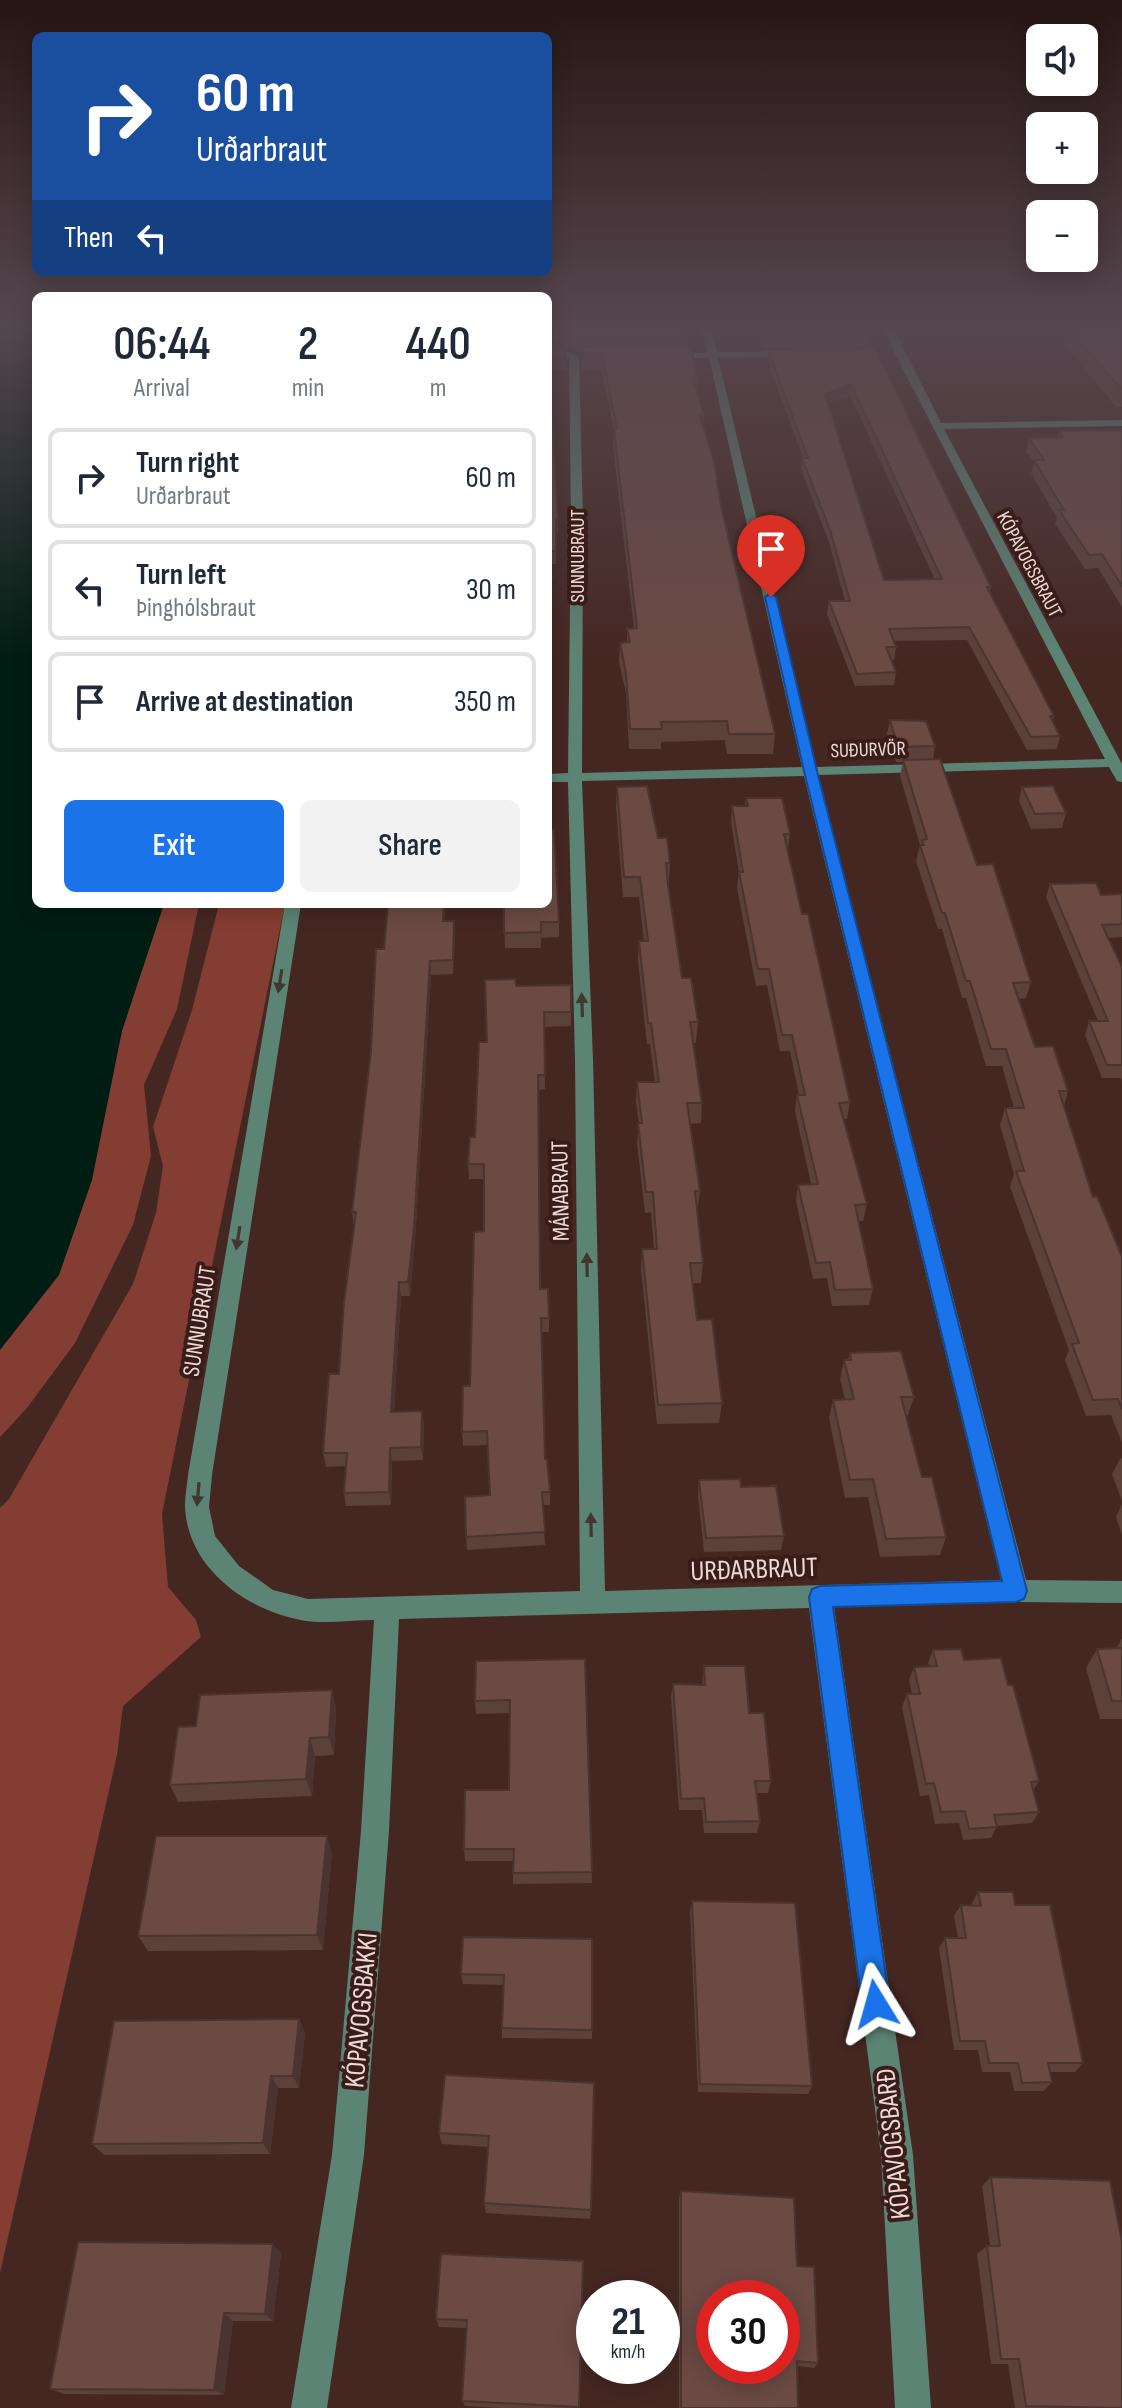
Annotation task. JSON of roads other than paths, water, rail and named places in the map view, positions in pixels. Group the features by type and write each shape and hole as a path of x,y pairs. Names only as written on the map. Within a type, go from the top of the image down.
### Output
{"street":[{"name":"SUNNUBRAUT","path":"575,435 575,778"},
{"path":"732,435 810,771 1016,1591"},
{"name":"KÓPAVOGSBRAUT","path":"943,435 1122,777"},
{"name":"SUÐURVÖR","path":"575,778 1114,763"},
{"path":"552,778 575,778"},
{"name":"MÁNABRAUT","path":"575,778 584,1075 593,1603"},
{"name":"SUNNUBRAUT","path":"292,908 197,1507 204,1540 230,1574 267,1600 308,1610 387,1609"},
{"name":"URÐARBRAUT","path":"387,1609 1016,1591 1122,1592"},
{"name":"KÓPAVOGSBARÐ","path":"820,1597 897,2155 913,2408"},
{"name":"KÓPAVOGSBAKKI","path":"309,2408 348,2155 375,1831 387,1609"}]}
